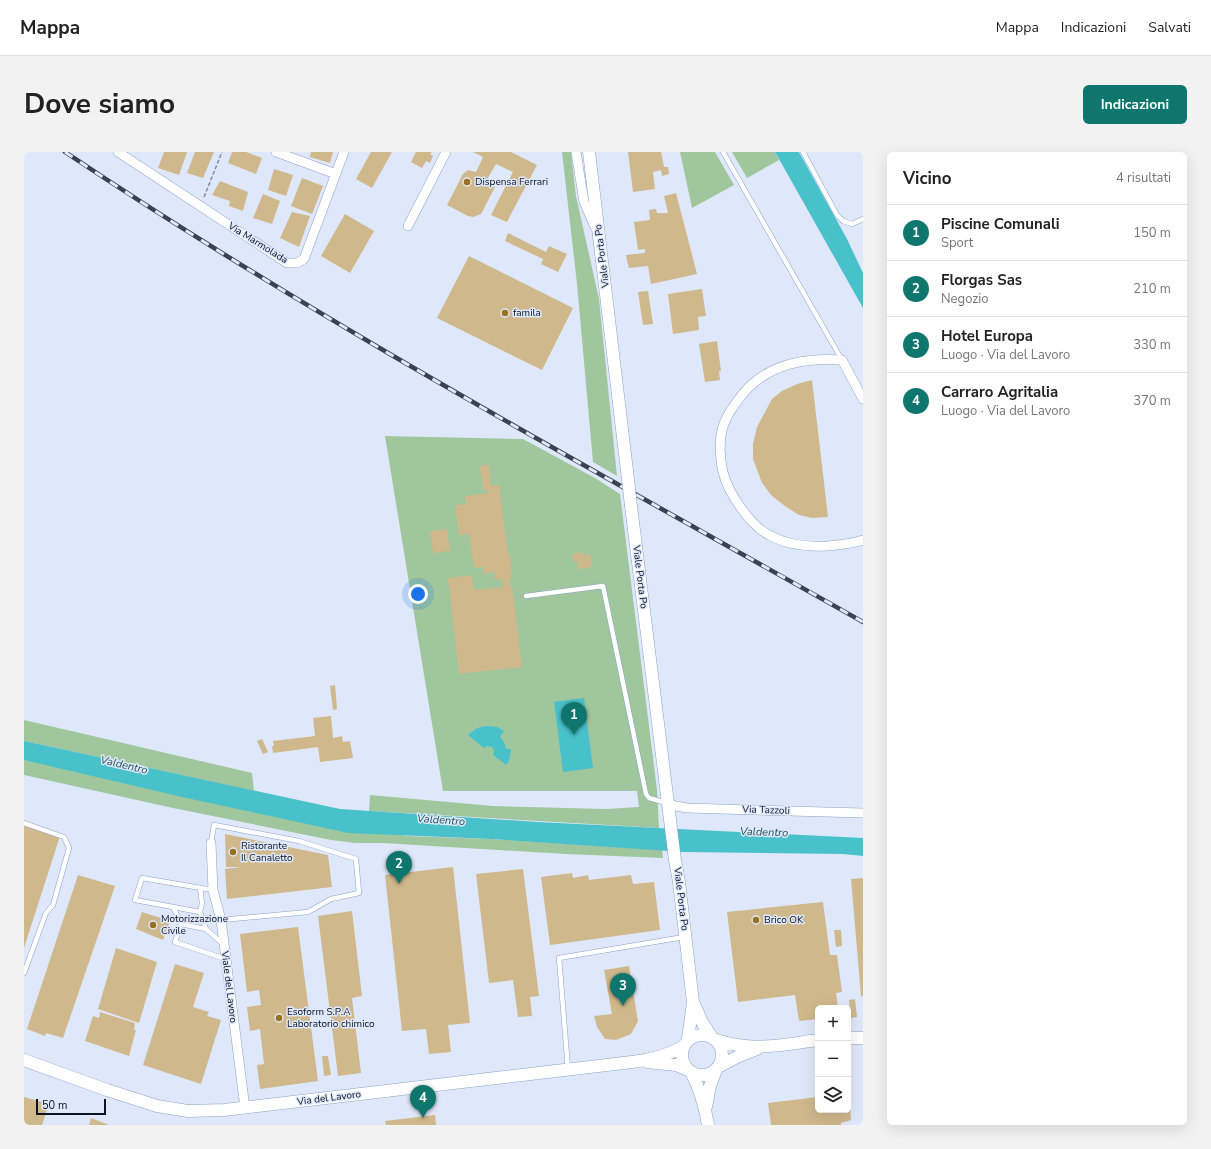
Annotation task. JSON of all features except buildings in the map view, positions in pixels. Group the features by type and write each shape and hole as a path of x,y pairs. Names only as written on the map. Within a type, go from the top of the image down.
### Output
{"main road":[{"name":"Viale Porta Po","path":"589,152 630,506 686,937 692,1002 682,1057 683,1063 698,1086 706,1108 708,1125"},
{"name":"Viale Porta Po","path":"692,1002 702,1022 720,1044 723,1056 710,1086 706,1108"},
{"path":"640,1061 659,1057 677,1050 696,1036 701,1035 739,1046 761,1048 815,1040"},
{"path":"851,1038 863,1038"},
{"path":"640,1061 676,1065 701,1076 711,1073 738,1057 761,1048"},
{"name":"Via del Lavoro","path":"24,1060 107,1090 157,1106 205,1112 568,1071 640,1061"}],"street":[{"name":"Via Marmolada","path":"118,152 287,263 297,263 304,259 344,152"},
{"path":"276,152 336,174"},
{"path":"408,226 446,152"},
{"path":"576,152 584,202 600,237"},
{"path":"863,399 842,360 823,359 797,362 776,368 757,378 742,393 731,410 722,430 720,449 723,472 732,495 748,517 768,534 794,545 814,547 840,545 863,540"},
{"name":"Via Tazzoli","path":"669,804 687,808 863,813"},
{"name":"Viale del Lavoro","path":"211,843 213,890 221,920 244,1108"}],"lane":[{"path":"723,152 842,360"},
{"path":"804,152 837,215 843,221 852,224 863,219"},
{"path":"526,596 604,586 646,794 649,798 669,804"},
{"path":"24,823 64,837 69,848 53,905 46,913 24,973"},
{"path":"211,843 214,825 299,841 356,859 359,893 330,899 308,912 221,920"},
{"path":"200,912 136,900 142,878 213,890"},
{"path":"200,888 202,903 200,912 206,929 224,946"},
{"path":"174,907 181,924 175,942 226,959"},
{"path":"181,924 206,929"},
{"path":"568,1071 558,958 686,937"}],"path":[{"path":"200,206 222,152"}],"green space":[{"path":"562,152 571,152 576,196 599,299 617,476 593,462 577,284"},
{"path":"680,152 715,152 734,185 692,208"},
{"path":"732,152 775,152 779,160 747,178"},
{"path":"385,436 523,439 595,478 620,494 657,790 659,828 369,811 370,795 493,806 606,809 639,807 637,791 443,791"},
{"path":"24,720 252,773 254,791 24,741"},
{"path":"24,760 407,836 491,839 662,850 663,858 383,843 355,843 331,840 173,808 24,775"}],"water":[{"path":"775,152 799,152 847,239 863,273 863,308"},
{"path":"584,698 593,768 563,772 554,702"},
{"path":"486,726 497,727 504,731 500,737 504,742 506,749 511,749 509,761 506,765 493,755 494,751 492,747 487,746 484,748 468,735 477,728"},
{"name":"Valdentro","path":"24,741 340,809 538,822 863,838 863,856 843,854 684,852 491,839 348,833 182,797 24,760"}],"railway":[{"path":"65,152 260,277 360,336 560,452 863,622"}],"place":[{"name":"Dispensa Ferrari","path":"467,182"},
{"name":"famila","path":"505,313"},
{"name":"Piscine Comunali","path":"574,735"},
{"name":"Ristorante Il Canaletto","path":"233,852"},
{"name":"Florgas Sas","path":"399,884"},
{"name":"Brico OK","path":"756,920"},
{"name":"Motorizzazione Civile","path":"153,925"},
{"name":"Hotel Europa","path":"623,1006"},
{"name":"Esoform S.P.A Laboratorio chimico","path":"279,1018"},
{"name":"Carraro Agritalia","path":"423,1118"}]}
